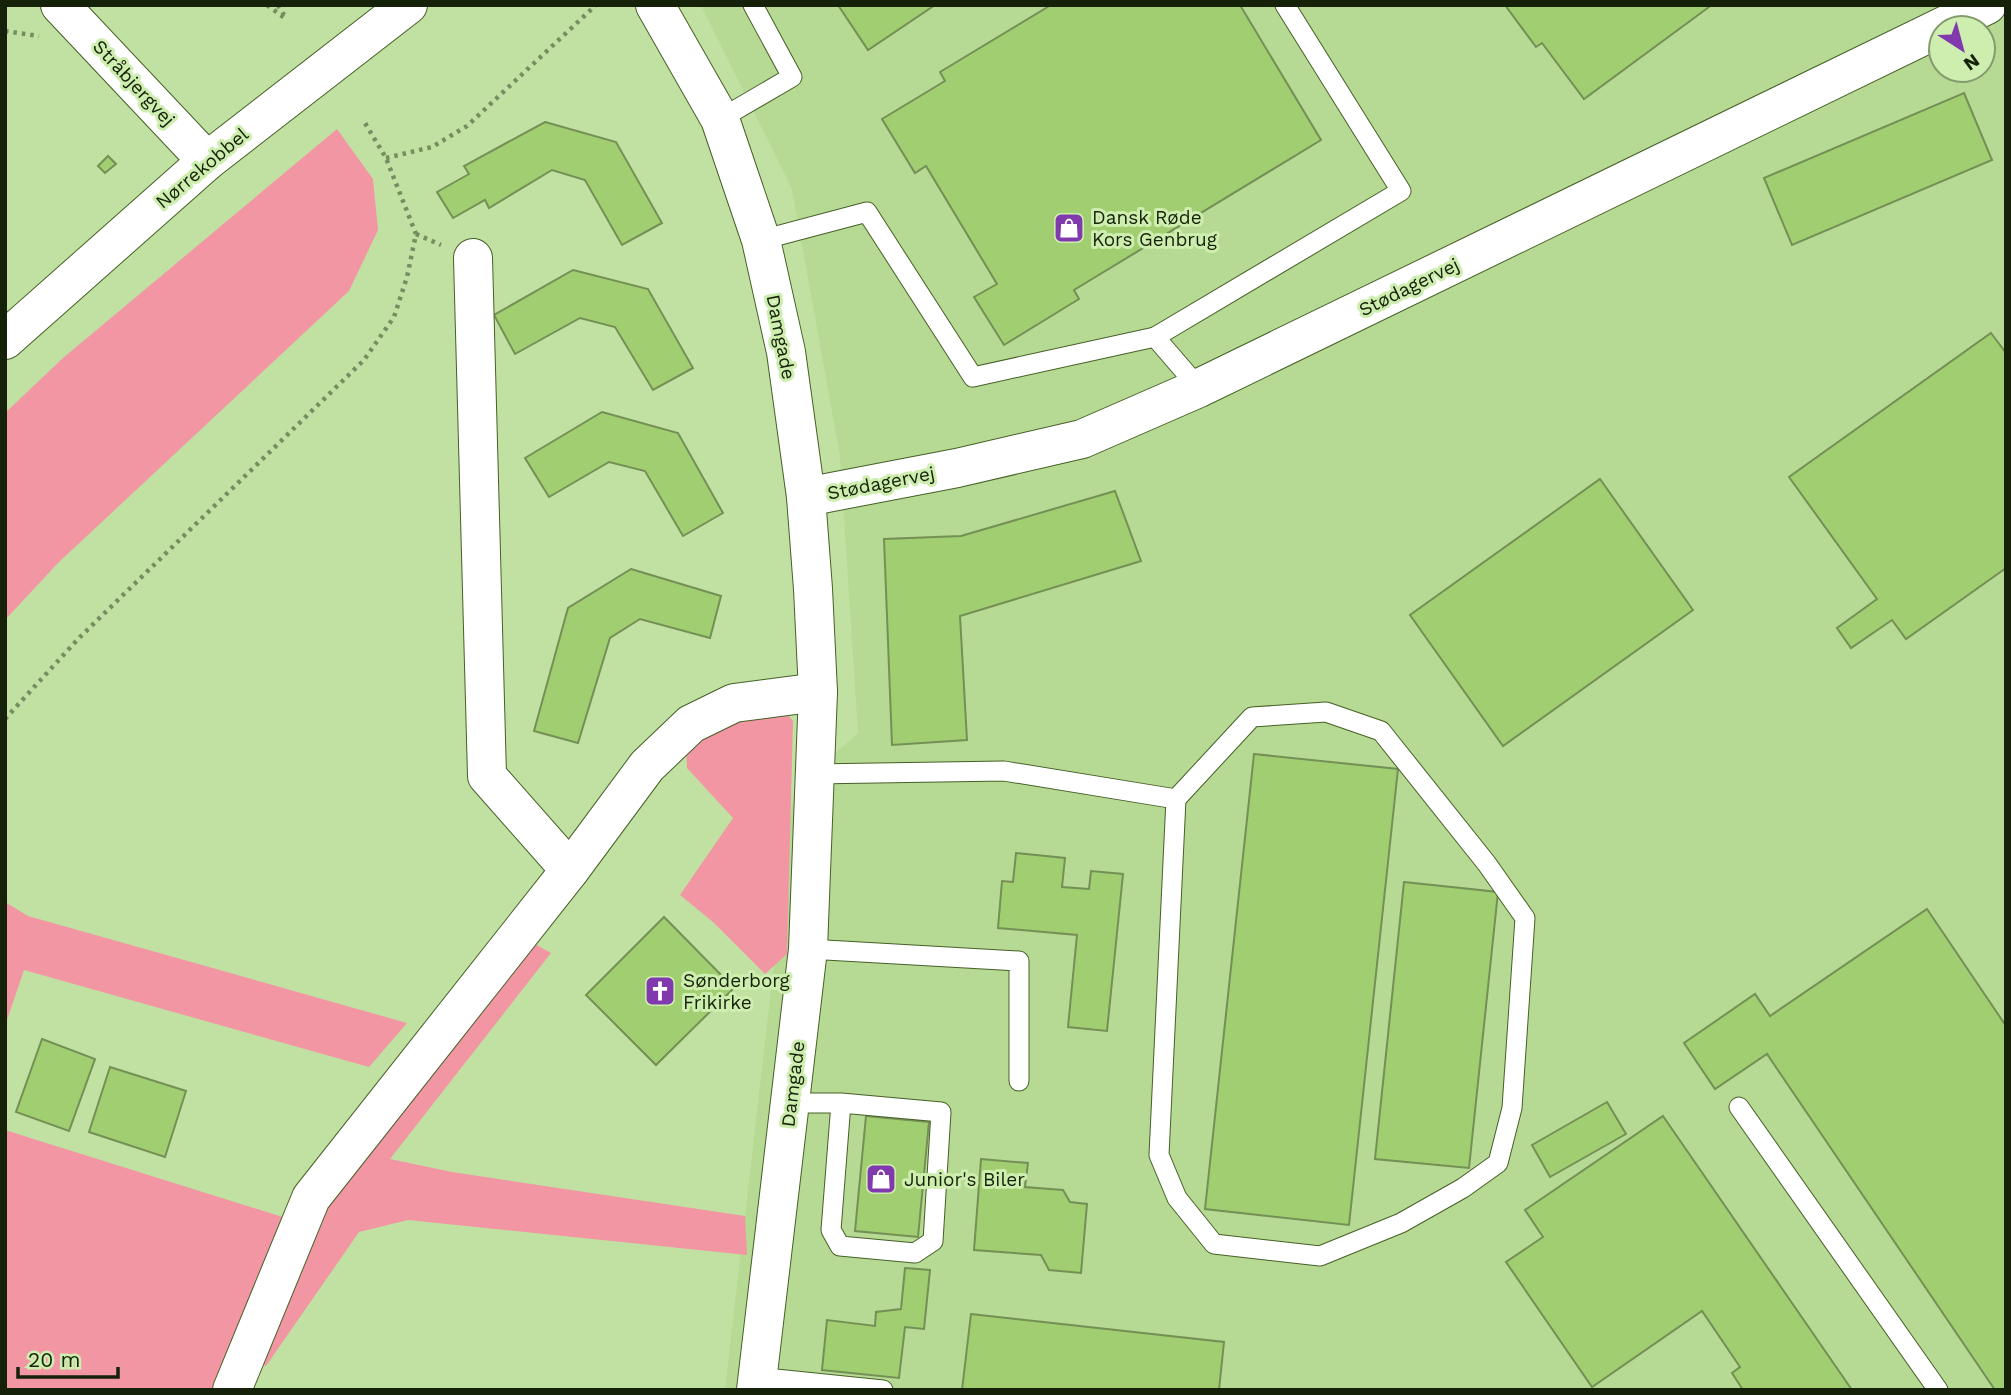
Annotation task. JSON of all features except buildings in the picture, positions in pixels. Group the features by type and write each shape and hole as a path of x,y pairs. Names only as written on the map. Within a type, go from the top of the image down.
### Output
{"street":[{"name":"Stråbjergvej","path":"60,5 207,161"},
{"name":"Nørrekobbel","path":"5,340 207,161 408,5"},
{"name":"Damgade","path":"655,5 720,120 761,240 786,352 806,497 818,692 808,949 757,1383"},
{"name":"Stødagervej","path":"806,497 957,468 1082,439 1199,388 1987,5"},
{"path":"473,258 487,776 570,870"},
{"path":"232,1390 311,1198 570,870 647,766 691,724 734,702 818,692"}],"lane":[{"path":"720,120 792,78 753,5"},
{"path":"761,240 867,212 973,377 1155,337 1401,191 1285,5"},
{"path":"1155,337 1199,388"},
{"path":"1326,712 1381,731 1487,864 1525,918 1512,1108 1498,1163 1462,1188 1401,1223 1320,1256 1214,1244 1177,1198 1158,1155 1176,799 1252,717 1326,712"},
{"path":"813,774 1004,771 1176,799"},
{"path":"808,949 1019,961 1019,1081"},
{"path":"791,1103 841,1102 941,1112 933,1241 915,1253 841,1246 831,1230 841,1102"},
{"path":"1739,1107 1938,1390"},
{"path":"757,1383 883,1390"}],"path":[{"path":"267,5 286,19 278,5"},
{"path":"386,158 432,146 467,126 596,5"},
{"path":"5,719 78,639 364,360 394,317 407,277 416,234 386,158 365,123"}],"shaded area":[{"path":"701,5 2006,5 2006,1390 725,1390 794,790 858,733 840,456 792,189"},
{"path":"337,129 373,179 378,230 349,291 58,563 5,620 5,413 63,358"},
{"path":"782,708 793,721 787,954 765,974 713,922 680,895 733,818 687,768 686,743 714,723"},
{"path":"5,902 28,916 407,1023 369,1067 24,970 5,1026"},
{"path":"533,943 551,953 390,1159 452,1172 745,1216 747,1255 408,1220 359,1232 266,1366 251,1359 317,1206"},
{"path":"5,1130 289,1219 216,1390 5,1390"}],"place":[{"name":"Dansk Røde Kors Genbrug","path":"1069,228"},
{"name":"Sønderborg Frikirke","path":"660,991"},
{"name":"Junior's Biler","path":"881,1179"}]}
